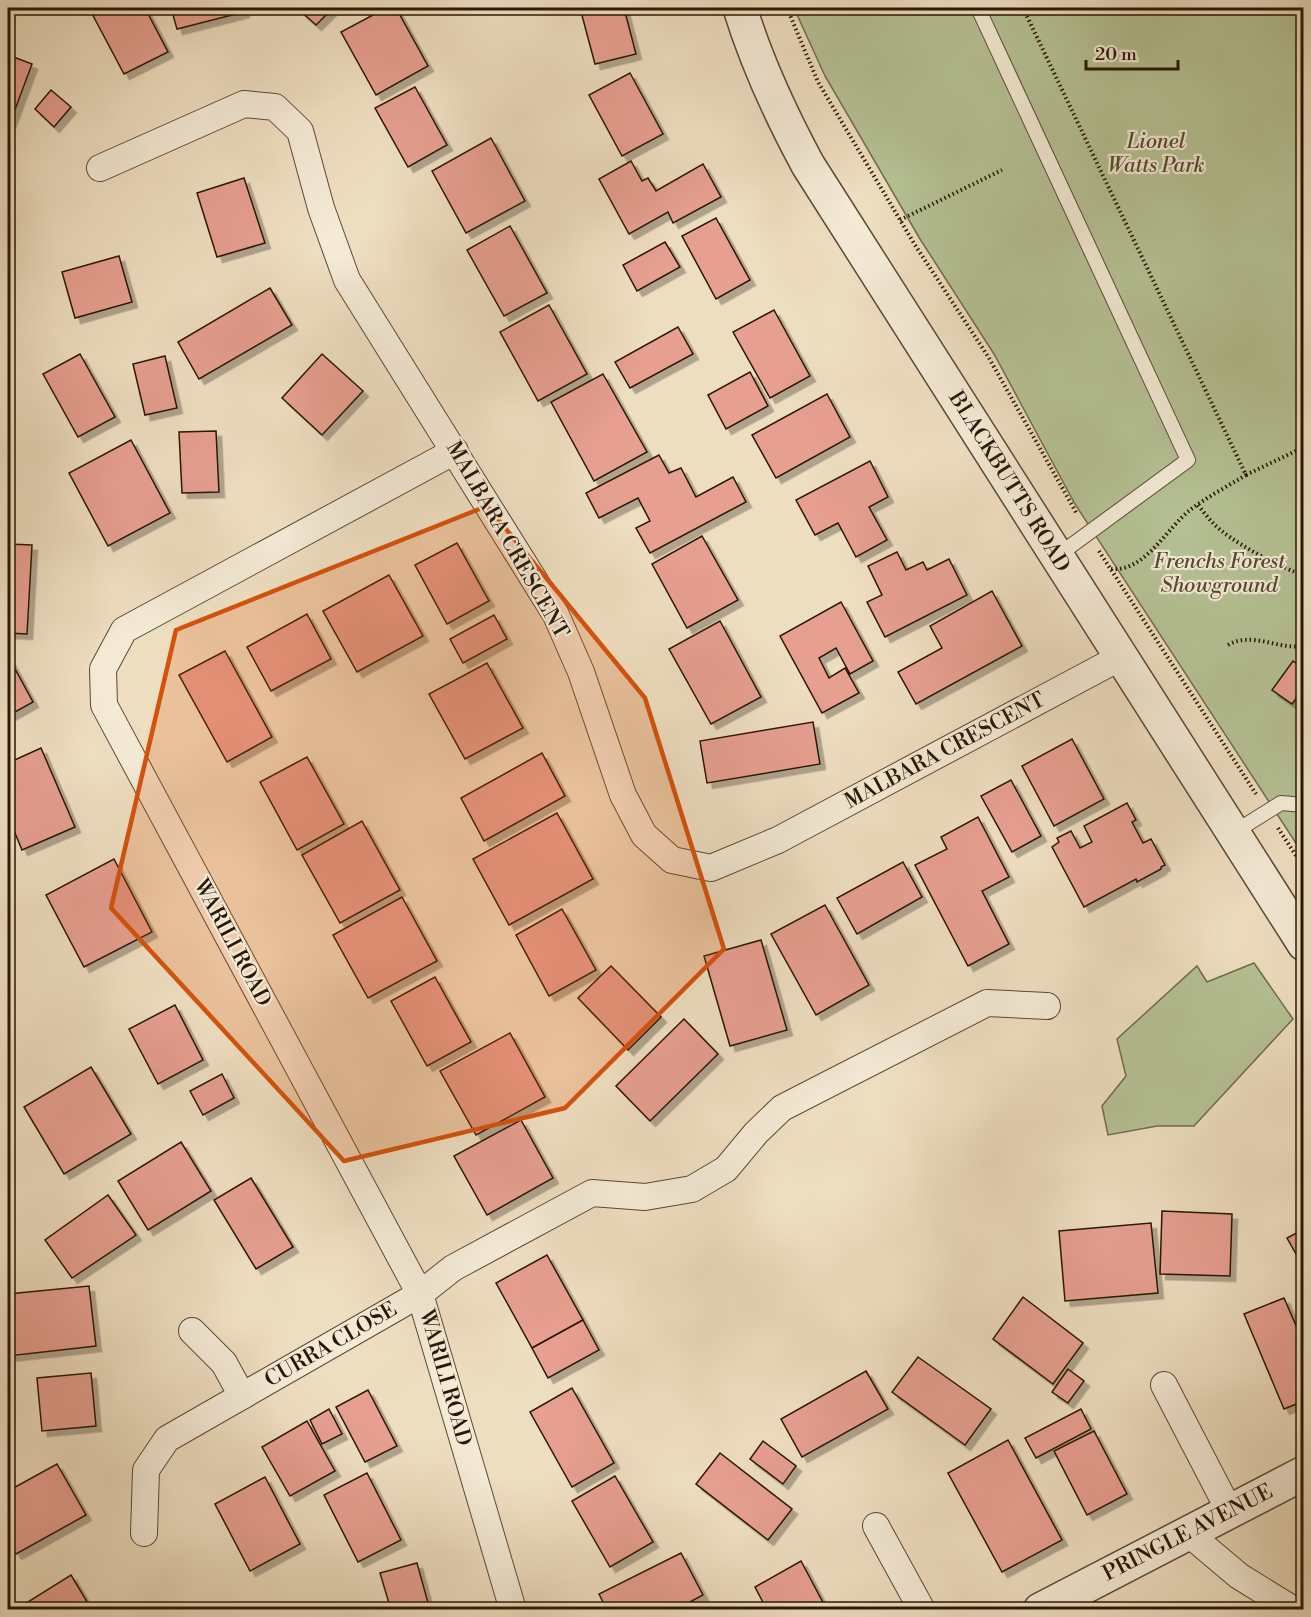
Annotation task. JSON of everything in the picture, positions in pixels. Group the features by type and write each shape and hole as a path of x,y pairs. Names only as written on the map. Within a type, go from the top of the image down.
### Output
{"street":[{"name":"BLACKBUTTS ROAD","path":"740,8 769,90 808,165 1304,944"},
{"name":"MALBARA CRESCENT","path":"100,168 244,104 275,107 300,131 321,208 347,280 556,615 581,672 623,795 644,835 672,861 711,868 778,840 1121,657"},
{"name":"WARILI ROAD","path":"455,450 124,630 103,669 104,705 420,1294 513,1610"},
{"name":"CURRA CLOSE","path":"144,1533 146,1470 167,1439 420,1294 453,1268 592,1193 645,1197 692,1189 726,1169 756,1133 782,1108 987,1003 1047,1006"},
{"name":"CURRA CLOSE","path":"192,1331 224,1363 242,1396"},
{"path":"1164,1385 1230,1512"},
{"name":"PRINGLE AVENUE","path":"1040,1610 1304,1473"},
{"path":"876,1526 922,1610"},
{"path":"1188,1533 1239,1576 1293,1610"}],"lane":[{"path":"978,8 1188,460 1057,557"},
{"path":"1233,833 1281,803 1304,805"}],"path":[{"path":"787,8 818,82 900,220 989,358 1088,535 1304,868"},
{"path":"900,220 1002,170"},
{"path":"1246,475 1304,447"},
{"path":"1198,505 1214,525 1243,545 1289,571 1304,575"},
{"path":"1300,537 1304,545"},
{"path":"1304,591 1301,604 1304,615"},
{"path":"1228,645 1237,640 1263,641 1291,648 1304,646"}],"highlighted area":[{"path":"487,506 645,698 724,949 565,1108 344,1161 111,908 176,630"}],"green space":[{"path":"794,8 1303,8 1303,854 1075,504 994,354 920,239 825,76"},
{"path":"1254,963 1293,1019 1194,1126 1157,1126 1108,1135 1102,1106 1126,1076 1117,1039 1197,966 1207,982"}],"building":[{"path":"89,8 145,8 168,52 124,74"},
{"path":"171,8 243,8 244,12 177,29"},
{"path":"297,8 333,8 316,25"},
{"path":"386,8 396,8 428,66 376,95 341,32"},
{"path":"580,8 624,8 636,54 595,64"},
{"path":"8,55 32,64 10,123 8,122"},
{"path":"630,73 663,134 622,156 589,95"},
{"path":"415,87 447,145 408,167 375,108"},
{"path":"51,90 71,107 54,127 35,109"},
{"path":"491,138 525,201 466,233 432,171"},
{"path":"631,161 642,181 648,178 656,191 703,164 721,197 673,223 668,212 629,234 599,179"},
{"path":"244,178 265,243 217,257 197,193"},
{"path":"716,218 750,280 716,299 682,236"},
{"path":"510,226 547,293 504,316 467,250"},
{"path":"665,242 680,267 637,291 623,265"},
{"path":"119,256 132,302 75,318 62,272"},
{"path":"270,288 292,325 199,379 178,342"},
{"path":"549,305 587,374 538,401 500,332"},
{"path":"774,310 810,376 770,398 733,332"},
{"path":"678,327 693,354 630,388 615,362"},
{"path":"80,354 115,417 78,437 43,374"},
{"path":"322,354 363,391 322,435 282,398"},
{"path":"165,356 177,408 145,415 133,364"},
{"path":"750,372 768,406 726,429 708,395"},
{"path":"603,374 647,452 594,481 551,402"},
{"path":"827,394 850,437 776,478 752,435"},
{"path":"216,431 219,492 182,493 179,432"},
{"path":"131,440 170,513 108,546 69,473"},
{"path":"659,455 669,473 681,468 696,497 733,477 746,502 650,553 636,528 650,521 638,498 599,518 586,493"},
{"path":"870,461 888,497 869,507 887,540 856,557 838,523 815,535 796,500"},
{"path":"702,536 738,600 687,628 652,564"},
{"path":"457,543 489,601 447,624 415,565"},
{"path":"8,544 32,545 27,634 8,633"},
{"path":"897,552 906,570 923,562 927,570 949,559 967,595 885,637 867,602 882,595 868,566"},
{"path":"389,575 423,636 357,672 323,611"},
{"path":"992,591 1022,646 916,704 898,672 942,648 930,626"},
{"path":"841,602 873,661 850,674 836,648 819,658 829,678 845,668 859,693 822,713 780,636"},
{"path":"307,614 331,659 271,691 247,647"},
{"path":"494,615 507,639 463,663 450,639"},
{"path":"720,621 761,697 711,724 669,649"},
{"path":"225,651 272,737 227,762 179,675"},
{"path":"8,656 33,702 8,716"},
{"path":"1293,661 1304,669 1304,688 1292,704 1272,690"},
{"path":"487,663 523,728 465,759 429,694"},
{"path":"813,722 820,764 707,783 700,741"},
{"path":"1072,739 1104,799 1054,826 1022,766"},
{"path":"41,748 75,827 22,850 8,816 8,763"},
{"path":"542,753 565,796 484,841 461,798"},
{"path":"307,757 344,824 297,850 260,782"},
{"path":"1011,780 1041,836 1012,852 981,796"},
{"path":"1127,803 1136,820 1132,822 1143,843 1151,839 1165,865 1137,882 1136,879 1084,907 1052,847 1059,842 1057,838 1071,831 1080,848 1092,842 1084,826"},
{"path":"557,813 593,879 509,925 473,859"},
{"path":"978,817 1009,877 982,891 1009,944 968,966 915,865 947,849 941,837"},
{"path":"362,821 400,890 340,923 302,855"},
{"path":"114,859 152,932 84,967 46,895"},
{"path":"903,862 922,897 857,934 837,898"},
{"path":"402,897 437,961 368,998 333,935"},
{"path":"825,905 869,985 816,1015 771,934"},
{"path":"562,909 596,970 549,996 516,935"},
{"path":"761,940 787,1030 730,1046 704,956"},
{"path":"611,966 661,1017 628,1050 578,998"},
{"path":"435,977 471,1042 427,1066 391,1001"},
{"path":"175,1005 203,1060 158,1084 129,1029"},
{"path":"684,1019 718,1054 650,1121 616,1086"},
{"path":"510,1033 545,1097 476,1135 440,1071"},
{"path":"91,1067 131,1134 64,1174 24,1107"},
{"path":"222,1074 234,1098 203,1115 190,1091"},
{"path":"521,1120 553,1178 487,1215 454,1156"},
{"path":"181,1142 211,1191 148,1230 118,1181"},
{"path":"251,1178 293,1247 256,1269 214,1200"},
{"path":"108,1195 136,1235 72,1278 45,1240"},
{"path":"1162,1211 1232,1214 1230,1276 1160,1274"},
{"path":"1151,1223 1158,1293 1065,1301 1059,1231"},
{"path":"1304,1229 1304,1268 1287,1238"},
{"path":"547,1255 583,1320 532,1348 496,1283"},
{"path":"89,1286 96,1346 8,1356 8,1294"},
{"path":"1023,1297 1083,1343 1053,1384 993,1339"},
{"path":"1284,1298 1304,1344 1304,1401 1284,1409 1244,1314"},
{"path":"583,1320 599,1350 548,1378 532,1348"},
{"path":"918,1357 991,1409 965,1445 892,1392"},
{"path":"1068,1369 1084,1381 1068,1403 1052,1392"},
{"path":"866,1371 888,1409 802,1457 781,1419"},
{"path":"91,1373 96,1426 42,1431 37,1378"},
{"path":"572,1388 614,1463 572,1487 530,1412"},
{"path":"368,1390 397,1446 365,1462 336,1407"},
{"path":"329,1409 342,1434 322,1444 310,1420"},
{"path":"1081,1409 1091,1429 1036,1458 1025,1438"},
{"path":"307,1421 335,1471 290,1496 262,1447"},
{"path":"1094,1431 1127,1494 1087,1515 1054,1451"},
{"path":"1008,1440 1062,1540 1002,1572 948,1473"},
{"path":"763,1441 796,1466 783,1484 750,1459"},
{"path":"720,1453 792,1509 768,1540 696,1484"},
{"path":"57,1464 86,1515 16,1554 8,1540 8,1491"},
{"path":"367,1473 401,1540 358,1562 324,1495"},
{"path":"615,1476 653,1542 610,1567 572,1501"},
{"path":"265,1477 300,1544 250,1571 215,1504"},
{"path":"681,1553 703,1595 675,1610 607,1610 599,1594"},
{"path":"801,1561 827,1610 767,1610 755,1587"},
{"path":"417,1563 430,1610 391,1610 380,1573"},
{"path":"71,1575 92,1610 15,1610"}],"park label":[{"name":"Lionel Watts Park","path":"1156,154"},
{"name":"Frenchs Forest Showground","path":"1219,574"}]}
